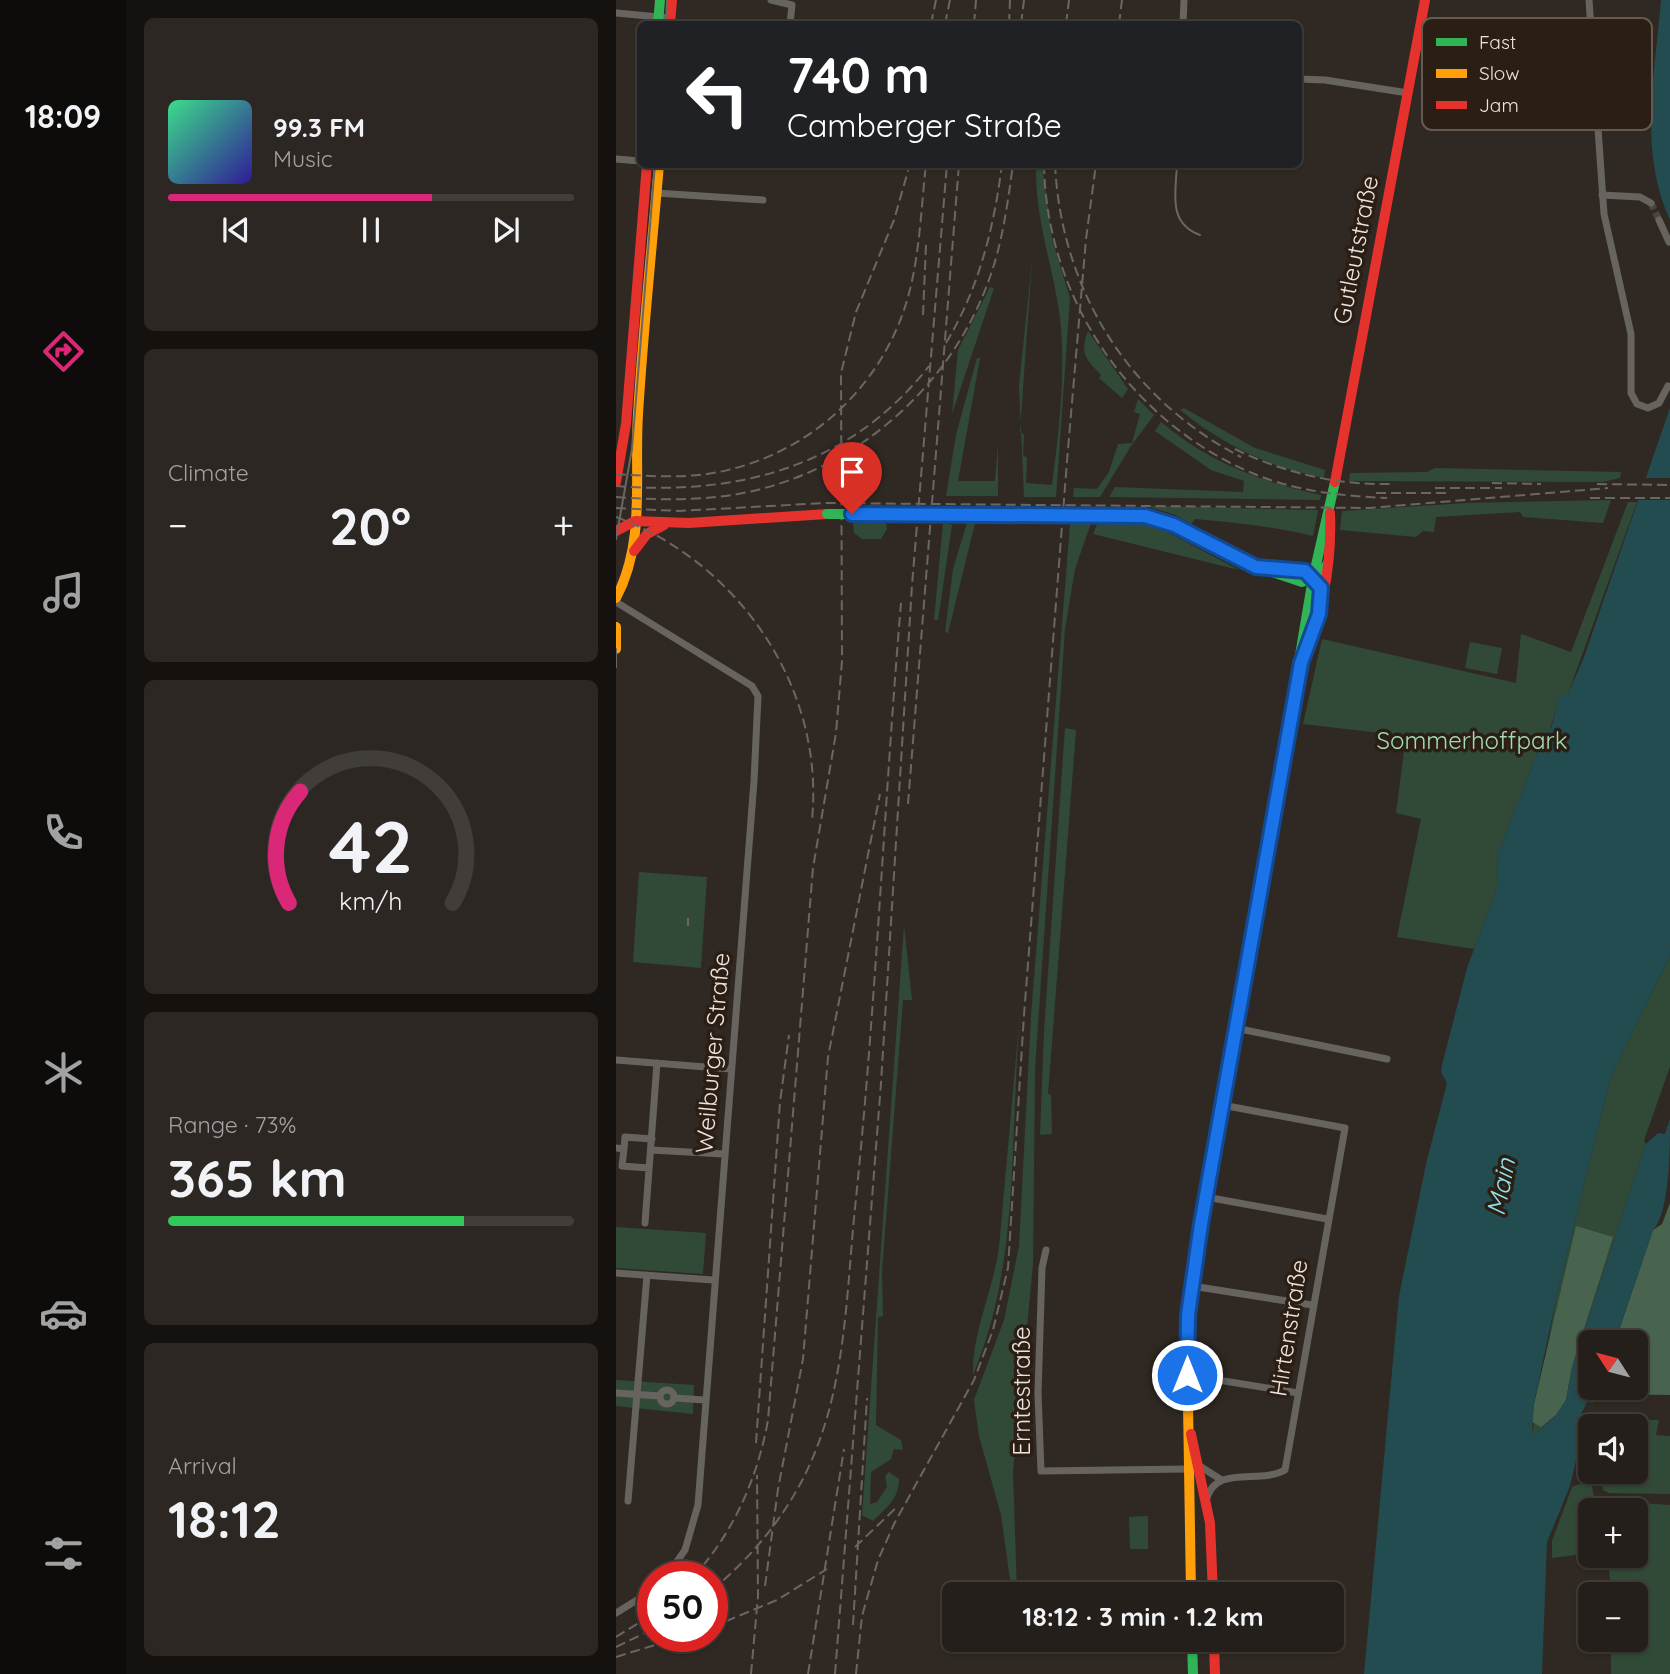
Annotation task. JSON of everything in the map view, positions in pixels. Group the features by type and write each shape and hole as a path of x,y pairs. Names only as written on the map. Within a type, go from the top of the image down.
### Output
{"main road":[{"path":"658,21 660,0"},
{"path":"670,21 672,0"},
{"name":"Gutleutstraße","path":"1191,1582 1187,1375 1192,1286 1235,1028 1301,663 1308,580 1316,566 1330,509 1425,0"},
{"path":"616,482 626,424 647,168"},
{"path":"616,600 629,576 634,551 636,454 659,168"},
{"name":"Gutleutstraße","path":"1301,663 1323,595 1328,563 1330,509"},
{"path":"616,531 635,521 668,524 827,514 1145,516 1163,520 1256,567 1308,580 1323,595"},
{"path":"634,551 647,534 668,524"},
{"path":"1308,580 1328,563"},
{"path":"1307,612 1309,626 1315,625"},
{"path":"616,627 616,649"},
{"name":"Gutleutstraße","path":"1189,1426 1212,1537 1213,1582"},
{"path":"1192,1652 1193,1674"},
{"path":"1214,1652 1215,1674"}],"street":[{"path":"771,0 792,5 790,21"},
{"path":"1183,21 1184,0"},
{"path":"1589,0 1590,18"},
{"path":"616,13 670,21"},
{"path":"1302,79 1325,80 1408,93"},
{"path":"1598,130 1602,195 1631,334 1631,393 1637,404 1648,408 1659,403 1668,386"},
{"path":"616,159 637,161"},
{"path":"656,193 764,200"},
{"path":"1602,195 1640,197 1651,203"},
{"path":"1659,220 1669,242"},
{"path":"636,306 647,307"},
{"name":"Weilburger Straße","path":"616,600 752,686 758,693 754,784 693,1531 677,1561"},
{"path":"1235,1028 1387,1059"},
{"path":"616,1060 731,1069"},
{"path":"645,1223 657,1063"},
{"name":"Hirtenstraße","path":"1220,1479 1265,1477 1285,1470 1345,1128 1222,1105"},
{"path":"649,1168 622,1166 620,1148 625,1137 652,1139"},
{"path":"651,1150 724,1154"},
{"path":"1206,1197 1327,1219"},
{"name":"Erntestraße","path":"1046,1250 1042,1268 1038,1393 1041,1471 1187,1469"},
{"path":"616,1273 713,1280"},
{"path":"628,1501 647,1275"},
{"path":"1192,1286 1312,1305"},
{"path":"1187,1375 1297,1393"},
{"path":"616,1393 660,1396 666,1405 674,1398 705,1400"},
{"path":"1198,1465 1220,1479 1213,1484 1206,1502"},
{"path":"616,1613 637,1600"}],"green space":[{"path":"1036,168 1042,168 1052,239 1070,298 1056,497 1024,497 1021,432 1024,435 1023,455 1027,458 1026,483 1052,485 1061,402 1060,318 1036,185"},
{"path":"1032,261 1021,422 1019,386"},
{"path":"990,287 994,288 952,414 958,350"},
{"path":"1088,331 1128,389 1122,398 1099,378 1101,375 1086,357 1084,346"},
{"path":"977,358 980,358 958,481 995,481 998,445 998,496 946,496 956,435"},
{"path":"1138,399 1154,415 1131,446 1100,497 1073,497 1074,488 1097,489 1109,472 1118,444 1132,443 1140,414 1134,412"},
{"path":"1184,408 1255,448 1325,470 1324,478 1285,468 1230,444 1180,410"},
{"path":"1161,422 1197,448 1236,469 1277,484 1321,495 1320,500 1109,497 1115,487 1243,492 1244,481 1211,470 1155,431"},
{"path":"1435,468 1621,472 1620,478 1603,482 1349,481 1350,473 1427,472"},
{"path":"1611,500 1603,523 1523,517 1520,512 1436,517 1434,532 1423,531 1416,537 1340,530 1342,511 1467,503"},
{"name":"Sommerhoffpark","path":"1628,502 1637,502 1568,694 1559,696 1550,730 1547,729 1498,853 1497,888 1474,949 1397,937 1421,819 1396,813 1406,736 1303,724 1322,639 1516,683 1521,634 1571,652"},
{"path":"1146,506 1318,510 1313,536 1269,527 1195,519 1191,524 1176,515"},
{"path":"853,522 886,522 887,529 881,539 862,539 854,533"},
{"path":"1098,522 1154,525 1239,570 1093,534"},
{"path":"943,523 952,525 938,620 934,620"},
{"path":"967,523 975,523 948,633 945,632 953,569"},
{"path":"1091,523 1075,569 1065,629 1035,1069 1033,1264 1013,1472 1017,1582 1010,1582 1001,1515 979,1436 974,1400 1004,1320 1019,1246 1031,1016 1070,524"},
{"path":"1470,642 1502,648 1497,674 1465,668"},
{"path":"1065,728 1076,730 1048,1094 1051,1095 1052,1134 1040,1135 1044,1031"},
{"path":"639,872 707,877 701,968 633,962"},
{"path":"904,925 912,1000 903,1000 882,1271 883,1316 878,1317 876,1425 901,1440 903,1450 894,1449 891,1459 871,1472 870,1504 877,1502 887,1487 885,1476 889,1472 899,1479 894,1498 873,1521 862,1515"},
{"path":"1670,956 1670,1067 1584,1330 1578,1330 1578,1349 1565,1397 1557,1412 1535,1435 1532,1434 1556,1299 1611,1076"},
{"path":"1021,1001 1008,1230 996,1303 973,1375 979,1327 999,1248"},
{"path":"1670,1203 1670,1395 1648,1395 1648,1330 1619,1330 1653,1230 1662,1224"},
{"path":"1576,1226 1613,1237 1584,1330 1578,1330 1578,1348 1566,1400 1556,1415 1541,1427 1532,1422"},
{"path":"616,1227 706,1233 703,1274 616,1268"},
{"path":"616,1380 694,1385 693,1414 616,1406"},
{"path":"1648,1420 1659,1420 1656,1435 1670,1436 1670,1494 1609,1493 1603,1490 1601,1484 1648,1484"},
{"path":"1592,1484 1594,1498 1578,1498 1578,1555 1552,1558 1552,1541 1572,1487"},
{"path":"1648,1504 1670,1505 1670,1674 1611,1674 1611,1652 1648,1652 1648,1582 1610,1582 1609,1568 1648,1568"},
{"path":"1148,1516 1148,1549 1130,1549 1129,1517"}],"water":[{"path":"1661,0 1670,0 1670,220 1654,167 1653,84"},
{"name":"Main","path":"1670,408 1670,956 1611,1076 1556,1299 1534,1404 1532,1434 1535,1435 1556,1415 1566,1400 1578,1349 1578,1400 1594,1400 1593,1403 1587,1402 1581,1414 1578,1414 1578,1452 1570,1486 1547,1542 1542,1674 1364,1674 1399,1296 1426,1164 1447,1083 1441,1072 1442,1065 1467,968 1497,888 1498,853 1547,729 1551,729 1559,695 1568,694 1584,657"},
{"path":"1670,1119 1666,1195 1659,1221 1653,1230 1619,1330 1584,1330 1646,1144 1658,1133 1665,1134"}],"pier":[{"path":"1642,478 1670,478 1670,500 1635,500"}],"tunnel":[{"path":"1651,203 1659,220"}],"tram line":[{"path":"666,21 667,0"},
{"path":"1181,21 1183,0"},
{"path":"616,539 632,449 655,168"},
{"path":"1177,168 1175,196 1178,215 1189,230 1200,235"},
{"path":"616,649 616,667"}],"railway":[{"path":"932,21 936,0"},
{"path":"946,21 950,0"},
{"path":"974,21 976,0"},
{"path":"1009,21 1010,0"},
{"path":"1021,21 1024,0"},
{"path":"1066,21 1069,0"},
{"path":"1119,21 1122,0"},
{"path":"706,1561 742,1504 758,1463 768,1420 813,868 836,733 842,661 841,373 856,312 894,220 909,168"},
{"path":"616,474 684,476 742,466 775,454 834,415 858,390 879,362 896,331 908,297 915,264 926,168"},
{"path":"835,1674 881,1083 912,585 947,168"},
{"path":"908,804 959,168"},
{"path":"946,343 968,301 983,257 995,211 1001,168"},
{"path":"616,497 707,498 738,494 781,483 822,467 859,445 894,418 925,387 952,353 974,315 999,247 1012,168"},
{"path":"1044,168 1048,213 1060,261 1078,307 1103,349 1133,387 1168,421 1208,450 1268,479 1318,491 1387,498"},
{"path":"1055,168 1060,210 1071,255 1087,297 1108,336 1135,372 1166,404 1201,433 1241,457"},
{"path":"856,1674 862,1616 878,1560 895,1522 974,1380 993,1330 1008,1268 1024,1015 1067,461 1086,239 1095,168"},
{"path":"923,315 926,245"},
{"path":"616,486 706,486 749,479 789,467 828,451 864,428 898,400 929,366"},
{"path":"1235,449 1272,465 1311,476 1390,484"},
{"path":"1492,483 1541,484"},
{"path":"1597,484 1670,485"},
{"path":"1435,488 1502,488"},
{"path":"616,508 679,511 825,503 1370,508 1608,488"},
{"path":"1376,493 1446,493"},
{"path":"1590,498 1670,498"},
{"path":"616,517 660,537 700,565 735,598 765,636 788,678 804,723 812,771 812,820"},
{"path":"728,1576 760,1543 798,1488 827,1419 840,1360 862,1133 901,603"},
{"path":"765,1586 778,1489 803,1359 828,1057 880,794"},
{"path":"688,918 688,926"},
{"path":"756,1443 780,1102 789,1035"},
{"path":"853,1625 867,1398"},
{"path":"808,1674 844,1449"},
{"path":"751,1674 758,1596 757,1475"},
{"path":"855,1547 898,1506"},
{"path":"728,1620 777,1600 827,1569"},
{"path":"616,1637 637,1624"},
{"path":"616,1647 637,1637"},
{"path":"616,1657 637,1651"}],"traffic: fast":[{"path":"658,21 660,0"},
{"path":"1229,1077 1313,578 1335,482"},
{"path":"827,514 852,514"},
{"path":"943,514 1053,514"},
{"path":"1053,514 1073,514"},
{"path":"1073,514 1154,517 1248,564 1302,582 1321,573 1328,563"},
{"path":"1192,1652 1193,1674"}],"traffic: slow":[{"path":"616,598 632,554 635,532 638,414 659,168"},
{"path":"1267,568 1305,571 1315,579"},
{"path":"616,627 616,649"},
{"path":"1191,1582 1187,1341 1192,1286 1229,1077"}],"traffic: jam":[{"path":"670,21 672,0"},
{"path":"1335,482 1425,0"},
{"path":"616,482 626,424 647,168"},
{"path":"1303,659 1325,588 1330,513"},
{"path":"616,531 635,521 689,523 827,514"},
{"path":"852,514 904,514"},
{"path":"904,514 943,514"},
{"path":"634,551 647,534 664,525"},
{"path":"1191,1434 1210,1523 1212,1582"},
{"path":"1214,1652 1215,1674"}],"route":[{"path":"852,514 1145,516 1174,525 1256,567 1305,571 1321,588 1323,595 1319,614 1301,663 1232,1043 1188,1315 1187,1375"}]}
